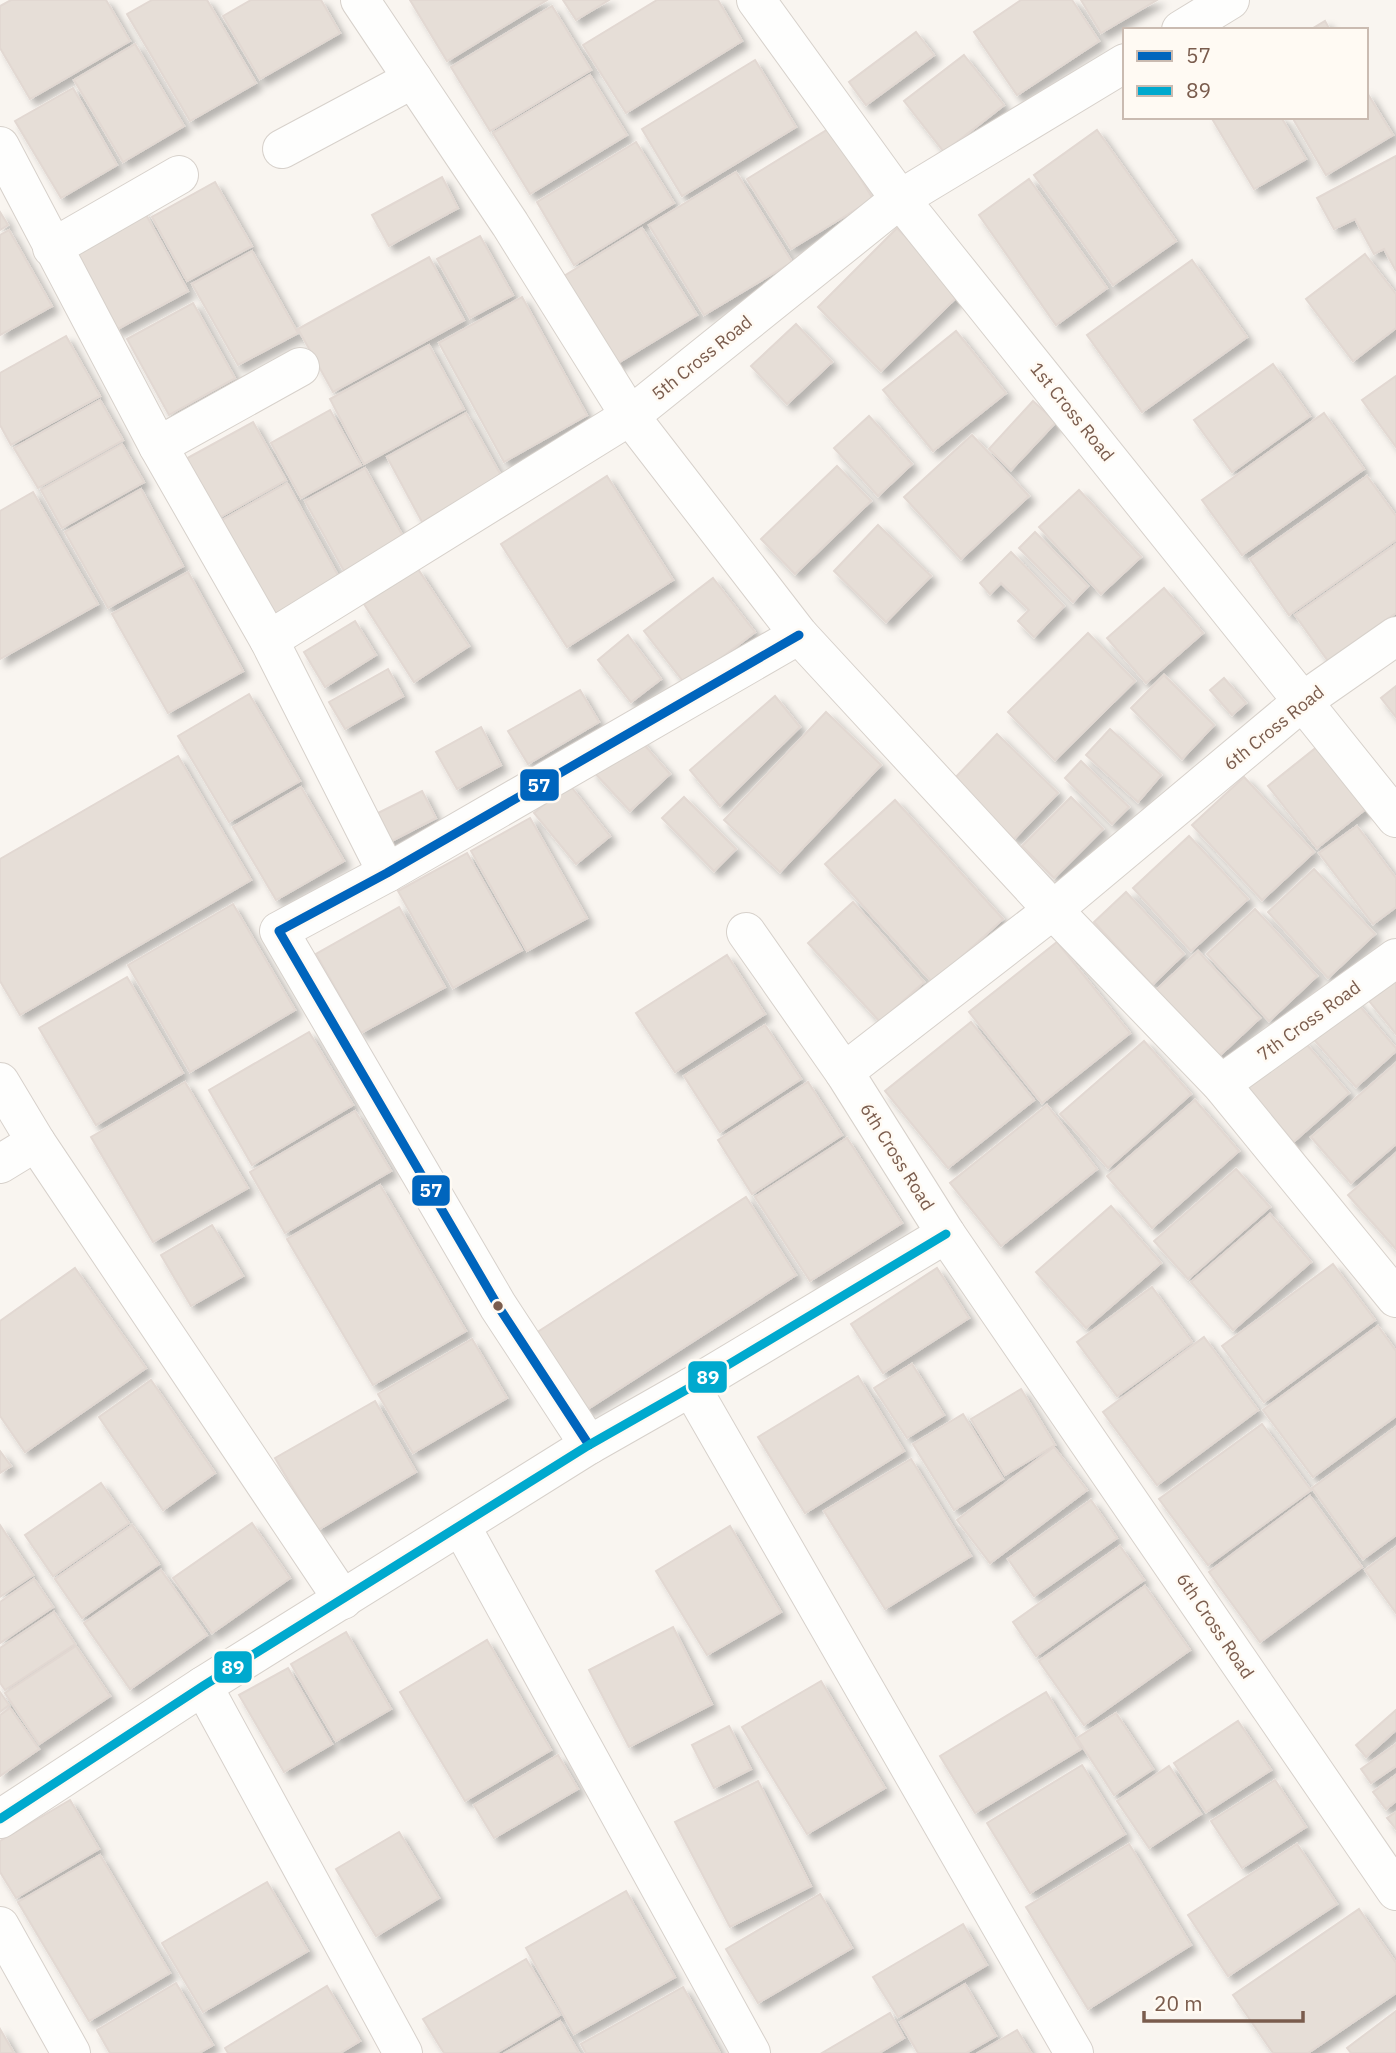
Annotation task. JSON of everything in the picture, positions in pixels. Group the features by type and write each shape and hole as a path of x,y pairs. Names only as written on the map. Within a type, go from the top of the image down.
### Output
{"street":[{"path":"360,0 510,224 630,416 799,635 1054,910 1222,1083 1396,1298"},
{"name":"1st Cross Road","path":"756,0 901,198 1396,818"},
{"path":"1184,28 1230,0"},
{"name":"5th Cross Road","path":"269,640 630,416 901,198 1123,64"},
{"path":"282,149 413,79"},
{"path":"0,146 158,446 269,640 387,873"},
{"path":"52,247 179,174"},
{"path":"158,446 300,368"},
{"path":"589,1445 498,1306 279,932 387,873 799,635"},
{"name":"6th Cross Road","path":"1396,636 1303,701 1054,910 844,1072 946,1234 1396,1891"},
{"path":"746,932 844,1072"},
{"name":"7th Cross Road","path":"1222,1083 1396,958"},
{"path":"0,1082 36,1142 343,1600"},
{"path":"0,1164 36,1142"},
{"path":"0,1819 204,1686 589,1445 946,1234"},
{"path":"691,1387 1074,2053"},
{"path":"461,1526 751,2053"},
{"path":"204,1686 403,2053"},
{"path":"0,1926 71,2053"}],"building":[{"path":"11,0 106,0 130,41 30,99 0,48 0,6"},
{"path":"152,0 207,0 256,83 190,121 127,14"},
{"path":"251,0 321,0 340,33 260,79 223,16"},
{"path":"410,0 547,0 447,61"},
{"path":"563,0 609,0 576,20"},
{"path":"657,0 718,0 742,41 626,113 583,45"},
{"path":"1021,0 1072,0 1099,41 1017,95 974,32"},
{"path":"1081,0 1157,0 1101,33"},
{"path":"552,6 591,70 490,131 451,67"},
{"path":"1325,21 1329,28 1313,28"},
{"path":"916,32 934,55 866,105 849,82"},
{"path":"135,44 184,126 123,162 74,80"},
{"path":"964,55 1004,105 944,152 904,101"},
{"path":"755,60 796,127 682,196 642,129"},
{"path":"590,75 627,135 530,194 493,133"},
{"path":"73,88 117,165 61,198 15,121"},
{"path":"1368,94 1393,135 1326,175 1293,119 1368,119"},
{"path":"1212,119 1282,119 1306,159 1254,189"},
{"path":"830,128 873,199 791,249 747,179"},
{"path":"1097,130 1176,241 1113,285 1034,175"},
{"path":"636,142 674,203 574,265 537,202"},
{"path":"1396,156 1396,271 1384,249 1374,254 1355,219 1334,229 1317,198"},
{"path":"736,172 792,262 704,315 649,225"},
{"path":"442,177 458,208 389,246 372,215"},
{"path":"1029,179 1107,288 1056,325 979,215"},
{"path":"215,182 252,246 187,281 152,217"},
{"path":"144,211 188,291 116,330 72,251"},
{"path":"0,212 8,225 0,230"},
{"path":"642,228 697,315 613,366 559,279"},
{"path":"897,228 961,293 881,371 818,307"},
{"path":"9,230 52,306 0,335 0,235"},
{"path":"480,236 513,295 470,318 437,259"},
{"path":"252,251 298,333 238,365 192,284"},
{"path":"1365,254 1396,294 1396,328 1353,361 1306,299"},
{"path":"429,257 464,320 333,392 298,329"},
{"path":"1192,260 1247,337 1142,412 1087,335"},
{"path":"522,297 587,415 504,462 439,343"},
{"path":"193,303 235,378 169,415 127,339"},
{"path":"796,324 832,362 787,404 751,366"},
{"path":"956,331 1006,393 933,451 883,390"},
{"path":"66,336 100,396 11,445 0,425 0,373"},
{"path":"429,345 464,409 364,464 330,399"},
{"path":"1273,364 1310,416 1232,472 1194,420"},
{"path":"1396,376 1396,447 1362,400"},
{"path":"100,400 123,440 38,488 14,448"},
{"path":"1033,401 1056,422 1011,470 989,449"},
{"path":"330,410 361,465 301,498 271,443"},
{"path":"466,413 502,477 422,522 387,457"},
{"path":"1324,413 1364,469 1242,555 1202,500"},
{"path":"869,416 912,464 878,496 834,448"},
{"path":"253,422 286,480 217,519 184,460"},
{"path":"972,435 1029,496 961,559 904,497"},
{"path":"122,444 144,482 62,528 41,490"},
{"path":"837,466 871,501 795,574 761,539"},
{"path":"365,468 404,538 344,571 305,501"},
{"path":"607,476 673,580 567,647 501,544"},
{"path":"1367,476 1396,516 1396,540 1289,615 1250,559"},
{"path":"287,483 340,579 271,616 219,522"},
{"path":"141,489 183,566 108,608 65,532"},
{"path":"1079,490 1141,557 1101,594 1039,527"},
{"path":"33,492 98,604 0,659 0,511"},
{"path":"878,525 931,576 886,622 834,571"},
{"path":"1035,532 1088,586 1073,602 1019,548"},
{"path":"1396,544 1396,613 1328,661 1295,615"},
{"path":"1011,552 1064,606 1034,637 1018,621 1029,610 1001,583 990,594 980,583"},
{"path":"418,569 469,646 414,682 364,604"},
{"path":"188,572 243,671 168,713 112,614"},
{"path":"713,578 755,632 686,685 644,631"},
{"path":"1164,588 1203,633 1146,683 1107,638"},
{"path":"355,621 376,655 325,687 304,652"},
{"path":"1088,633 1135,681 1055,760 1008,712"},
{"path":"628,635 661,679 631,702 598,660"},
{"path":"388,669 403,696 345,729 329,702"},
{"path":"1164,675 1214,725 1182,759 1131,708"},
{"path":"1224,678 1246,703 1232,715 1210,690"},
{"path":"1396,686 1396,717 1381,698"},
{"path":"580,690 599,722 528,764 508,731"},
{"path":"249,694 300,781 229,822 178,736"},
{"path":"775,696 800,727 720,806 690,770"},
{"path":"826,712 881,765 780,872 724,820"},
{"path":"481,727 501,765 457,789 436,752"},
{"path":"1110,729 1161,775 1138,802 1086,755"},
{"path":"633,732 670,774 630,811 592,770"},
{"path":"997,734 1058,793 1014,839 953,780"},
{"path":"1318,746 1368,807 1317,848 1268,786"},
{"path":"178,756 251,880 20,1015 0,981 0,859"},
{"path":"1081,761 1129,807 1112,824 1065,778"},
{"path":"1244,777 1314,852 1262,900 1192,825"},
{"path":"569,784 610,836 576,864 534,813"},
{"path":"301,787 344,861 276,900 233,827"},
{"path":"422,791 436,818 386,844 372,816"},
{"path":"684,797 736,849 714,871 662,818"},
{"path":"1071,797 1103,829 1054,878 1022,846"},
{"path":"895,800 1003,919 933,983 825,864"},
{"path":"530,818 587,918 527,951 471,851"},
{"path":"1357,826 1396,878 1396,907 1373,924 1319,853"},
{"path":"1189,836 1248,899 1191,951 1133,888"},
{"path":"467,853 522,950 453,988 398,891"},
{"path":"1314,869 1375,934 1328,978 1268,912"},
{"path":"1126,892 1184,954 1152,985 1094,922"},
{"path":"853,902 924,982 880,1022 808,943"},
{"path":"233,904 295,1010 190,1072 128,965"},
{"path":"399,907 445,987 361,1033 316,954"},
{"path":"1255,909 1317,976 1269,1021 1207,954"},
{"path":"1057,942 1130,1033 1042,1103 969,1012"},
{"path":"1198,951 1260,1018 1217,1058 1155,991"},
{"path":"727,955 765,1014 675,1072 636,1013"},
{"path":"127,977 183,1073 96,1125 39,1028"},
{"path":"1396,980 1396,1034 1369,1001"},
{"path":"1353,998 1396,1048 1396,1051 1356,1087 1310,1035"},
{"path":"971,1022 1034,1100 948,1168 885,1091"},
{"path":"765,1025 801,1079 720,1132 684,1076"},
{"path":"309,1032 353,1105 252,1165 209,1090"},
{"path":"1302,1039 1349,1093 1291,1144 1244,1089"},
{"path":"1144,1041 1191,1094 1108,1168 1060,1114"},
{"path":"1396,1063 1396,1144 1351,1183 1311,1137"},
{"path":"185,1082 248,1188 153,1242 91,1137"},
{"path":"808,1082 842,1135 752,1194 718,1140"},
{"path":"1195,1100 1239,1151 1152,1228 1107,1176"},
{"path":"1047,1105 1097,1169 1001,1246 950,1183"},
{"path":"355,1111 391,1171 285,1233 250,1172"},
{"path":"847,1138 902,1223 810,1281 755,1197"},
{"path":"1396,1153 1396,1249 1348,1195"},
{"path":"1236,1169 1270,1207 1188,1279 1154,1241"},
{"path":"380,1185 466,1331 373,1385 287,1239"},
{"path":"746,1197 796,1275 586,1410 536,1333"},
{"path":"1111,1206 1161,1263 1086,1328 1036,1272"},
{"path":"1270,1214 1311,1262 1233,1330 1191,1282"},
{"path":"212,1225 243,1276 191,1306 161,1255"},
{"path":"1333,1264 1375,1320 1264,1402 1222,1346"},
{"path":"75,1268 146,1368 25,1452 0,1416 0,1321"},
{"path":"937,1268 969,1318 883,1373 851,1324"},
{"path":"1152,1287 1192,1342 1117,1396 1077,1342"},
{"path":"1378,1326 1396,1351 1396,1416 1313,1477 1263,1410"},
{"path":"1204,1337 1258,1410 1157,1485 1103,1412"},
{"path":"472,1339 507,1398 413,1453 378,1394"},
{"path":"912,1364 944,1415 907,1438 874,1388"},
{"path":"858,1376 904,1451 805,1513 758,1437"},
{"path":"151,1380 215,1473 163,1510 99,1417"},
{"path":"1021,1389 1055,1445 1005,1475 971,1419"},
{"path":"375,1401 416,1472 318,1530 275,1458"},
{"path":"963,1414 1003,1479 954,1510 913,1444"},
{"path":"1262,1424 1311,1490 1208,1565 1159,1499"},
{"path":"1396,1427 1396,1535 1363,1559 1312,1488"},
{"path":"1054,1447 1087,1490 990,1563 957,1520"},
{"path":"0,1451 11,1466 0,1473"},
{"path":"911,1459 971,1556 885,1609 824,1511"},
{"path":"101,1483 129,1523 53,1576 25,1535"},
{"path":"1310,1496 1362,1567 1260,1642 1209,1572"},
{"path":"1091,1500 1117,1538 1034,1596 1008,1559"},
{"path":"252,1523 290,1578 212,1633 173,1578"},
{"path":"0,1525 33,1575 0,1597"},
{"path":"132,1525 159,1564 82,1618 55,1579"},
{"path":"730,1526 781,1612 707,1655 656,1571"},
{"path":"1120,1546 1144,1580 1036,1656 1013,1622"},
{"path":"1396,1547 1396,1613 1365,1570"},
{"path":"161,1570 207,1635 130,1689 84,1623"},
{"path":"34,1579 53,1607 0,1643 0,1602"},
{"path":"1145,1586 1190,1650 1084,1725 1039,1661"},
{"path":"54,1612 75,1644 5,1690 0,1683 0,1648"},
{"path":"673,1627 712,1704 629,1747 589,1670"},
{"path":"346,1632 391,1709 336,1741 291,1664"},
{"path":"487,1640 551,1750 465,1801 400,1692"},
{"path":"76,1646 110,1696 39,1744 5,1693"},
{"path":"288,1668 332,1744 284,1772 239,1695"},
{"path":"821,1681 885,1788 807,1834 742,1727"},
{"path":"0,1692 9,1705 0,1712"},
{"path":"1046,1692 1081,1749 975,1813 940,1756"},
{"path":"10,1708 39,1749 0,1776 0,1715"},
{"path":"1396,1710 1396,1730 1366,1757 1356,1745"},
{"path":"1116,1713 1153,1769 1114,1795 1077,1738"},
{"path":"1238,1721 1271,1770 1206,1812 1174,1763"},
{"path":"729,1726 751,1769 714,1788 692,1745"},
{"path":"1396,1744 1396,1766 1371,1783 1361,1769"},
{"path":"558,1755 578,1789 494,1838 474,1805"},
{"path":"1082,1765 1125,1834 1030,1893 987,1823"},
{"path":"1169,1766 1201,1814 1149,1848 1117,1801"},
{"path":"1396,1775 1396,1801 1386,1809 1373,1792"},
{"path":"1275,1780 1306,1827 1242,1868 1211,1821"},
{"path":"758,1781 811,1886 730,1927 675,1822"},
{"path":"70,1800 99,1849 16,1898 0,1872 0,1841"},
{"path":"1396,1812 1396,1829 1387,1818"},
{"path":"399,1832 439,1898 376,1936 336,1869"},
{"path":"1129,1844 1191,1945 1088,2009 1026,1907"},
{"path":"1297,1844 1337,1904 1228,1976 1188,1915"},
{"path":"100,1855 170,1973 89,2021 18,1902"},
{"path":"267,1882 308,1951 203,2012 162,1943"},
{"path":"626,1891 675,1977 574,2034 526,1948"},
{"path":"820,1894 852,1948 758,2003 726,1949"},
{"path":"1359,1909 1396,1963 1396,1993 1308,2053 1273,2053 1233,1995"},
{"path":"963,1924 987,1965 898,2017 873,1977"},
{"path":"526,1959 560,2015 496,2053 444,2053 423,2019"},
{"path":"176,1983 213,2045 199,2053 110,2053 97,2030"},
{"path":"965,1984 996,2036 966,2053 918,2053 900,2022"},
{"path":"327,1986 360,2041 340,2053 228,2053 225,2048"},
{"path":"683,1987 720,2053 586,2053 581,2044"},
{"path":"1396,2011 1396,2053 1351,2053 1347,2048"},
{"path":"890,2013 904,2038 879,2053 822,2053"},
{"path":"560,2021 579,2053 505,2053"},
{"path":"0,2029 14,2053 0,2053"},
{"path":"1017,2030 1031,2053 978,2053"}],"transit line":[{"name":"57","path":"589,1445 498,1306 279,931 387,873 799,635"},
{"name":"89","path":"0,1819 203,1686 589,1445 946,1234"}]}
